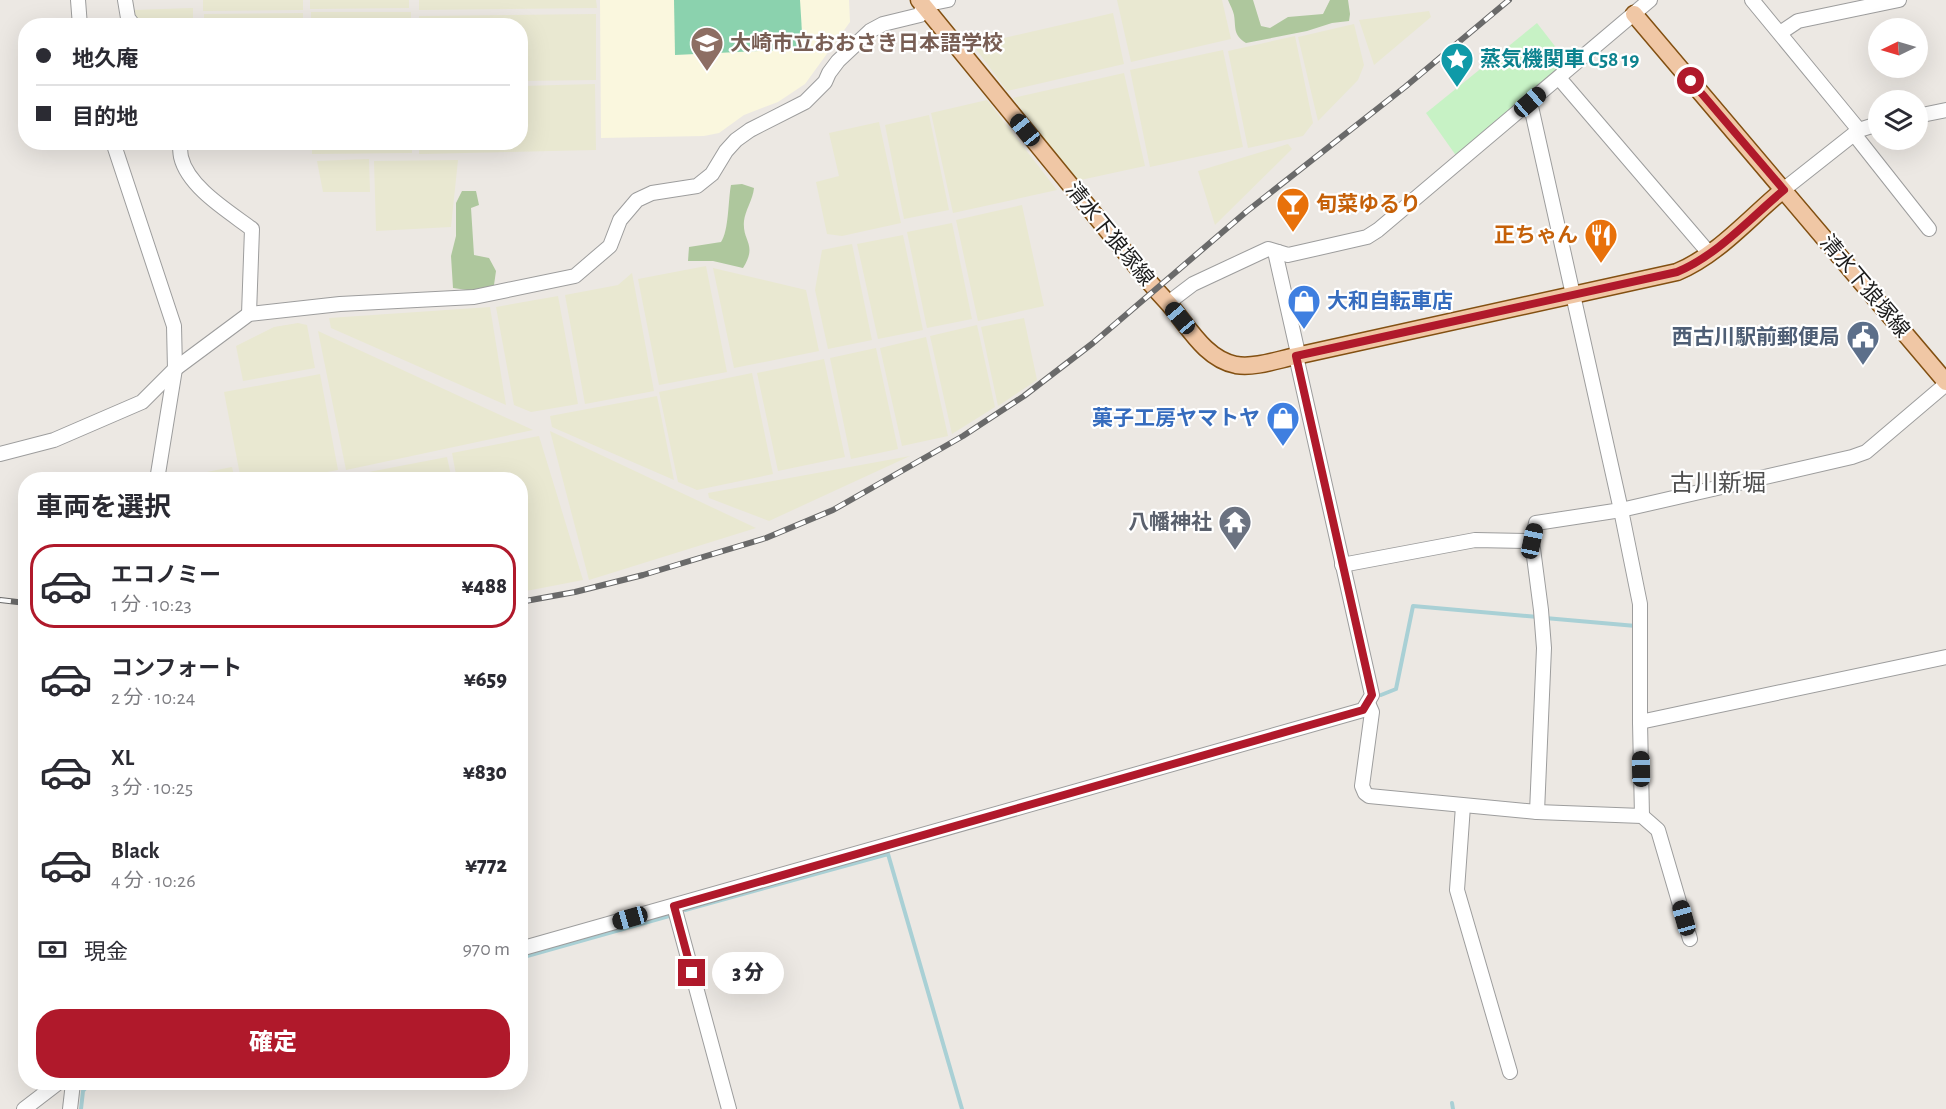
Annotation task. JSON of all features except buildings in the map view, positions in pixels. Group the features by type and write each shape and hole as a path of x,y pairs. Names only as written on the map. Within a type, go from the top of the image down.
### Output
{"main road":[{"name":"清水下狼塚線","path":"921,3 1155,290 1205,348 1226,362 1247,366 1677,272 1691,266 1709,253 1784,190"},
{"name":"清水下狼塚線","path":"1634,14 1946,383"}],"street":[{"path":"78,0 79,18"},
{"path":"125,0 128,18"},
{"path":"0,454 54,440 142,402 175,369 249,314 340,304 474,297 575,276 610,246 620,220 638,200 652,193 697,186 712,174 726,151 736,140 750,130 805,102 825,82 829,73 845,54 870,31 882,24 920,15 921,3 948,0"},
{"path":"1168,303 1193,284 1268,249 1288,255 1372,234 1650,0"},
{"path":"1752,0 1780,33 1929,229"},
{"path":"1780,33 1798,21 1899,0"},
{"path":"1559,78 1709,253"},
{"path":"1530,102 1640,604 1642,816"},
{"path":"1928,114 1946,110"},
{"path":"1784,190 1856,132 1868,128"},
{"path":"116,150 174,326 175,369 159,472"},
{"path":"181,150 189,177 211,198 252,229 249,314"},
{"path":"528,947 1363,710 1372,695 1296,356 1297,349 1276,256 1278,252"},
{"path":"1537,812 1544,648 1532,541 1536,524 1621,510 1852,457 1866,452 1946,383"},
{"path":"1342,565 1475,540 1532,541"},
{"path":"1640,722 1946,657"},
{"path":"1368,703 1372,712 1362,786 1369,796 1537,812 1642,816 1658,830 1690,939"},
{"path":"1463,806 1457,890 1510,1072"},
{"path":"674,906 729,1109"},
{"path":"24,1109 49,1090"},
{"path":"70,1109 72,1090"}],"shaded area":[{"name":"大崎市立おおさき日本語学校","path":"600,0 849,0 850,22 805,84 778,102 744,115 719,133 704,136 601,138"}],"green space":[{"path":"203,0 303,0 303,10 203,11"},
{"path":"310,0 409,0 409,8 310,9"},
{"path":"419,0 596,0 597,8 419,10"},
{"path":"674,0 800,0 803,49 675,55"},
{"path":"1117,0 1222,0 1231,39 1131,62"},
{"path":"1228,0 1253,0 1261,26 1270,28 1288,17 1323,14 1330,0 1348,0 1349,21 1246,43 1237,34 1234,13"},
{"path":"193,8 193,18 137,18 133,10"},
{"path":"1429,11 1431,17 1374,65 1359,20"},
{"path":"311,12 411,12 411,18 311,18"},
{"path":"303,13 303,18 204,18 204,14"},
{"path":"1113,13 1124,64 1007,91 973,45"},
{"path":"596,14 596,80 528,81 528,18 419,18 419,16"},
{"path":"1537,23 1568,63 1457,157 1426,113"},
{"path":"1354,24 1364,65 1358,80 1318,121 1298,37"},
{"path":"1295,36 1313,123 1303,136 1248,148 1228,51"},
{"path":"1223,50 1243,147 1150,167 1130,70"},
{"path":"1124,73 1145,166 1076,181 1013,98"},
{"path":"595,84 596,150 419,154 419,150 528,150 528,86"},
{"path":"987,100 1057,190 953,213 931,113"},
{"path":"929,115 949,210 904,219 885,125"},
{"path":"879,122 901,223 842,236 827,234 816,182 839,176 829,133"},
{"path":"1288,144 1292,149 1215,225 1198,171"},
{"path":"312,150 412,150 412,153 312,154"},
{"path":"369,159 370,192 323,192 317,161"},
{"path":"458,160 451,227 376,231 374,161"},
{"path":"742,184 754,188 744,221 749,253 743,268 713,261 688,261 689,247 721,242 727,223 731,185"},
{"path":"462,191 476,191 479,205 471,208 474,255 489,258 496,271 494,285 474,291 453,288 451,256 456,236 456,203"},
{"path":"1022,205 1044,306 978,321 956,220"},
{"path":"952,223 972,319 927,328 907,232"},
{"path":"903,235 923,330 878,339 857,244"},
{"path":"852,244 872,340 828,349 815,290 822,250"},
{"path":"706,266 727,372 659,385 638,279"},
{"path":"713,268 806,290 819,351 734,368"},
{"path":"632,273 654,391 585,404 565,295 618,285"},
{"path":"558,296 578,404 531,412 514,405 496,307"},
{"path":"490,307 506,405 331,328 329,318"},
{"path":"1024,318 1037,380 998,406 981,327"},
{"path":"298,323 307,325 315,368 243,381 236,346 274,327"},
{"path":"977,325 995,407 952,434 930,336"},
{"path":"318,331 533,430 346,470"},
{"path":"926,337 948,436 902,446 880,348"},
{"path":"876,348 898,449 851,459 830,358"},
{"path":"824,359 845,457 778,471 757,373"},
{"path":"752,373 773,474 697,490 678,482 659,392"},
{"path":"320,374 338,470 239,472 224,392"},
{"path":"657,396 674,480 552,427 550,416"},
{"path":"550,431 756,528 589,580"},
{"path":"539,436 583,580 528,591 528,472 456,472 452,453"},
{"path":"910,456 769,521 709,498 708,493"},
{"path":"447,457 450,472 369,472"},
{"path":"232,467 233,472 207,472"}],"waterway":[{"path":"1381,695 1396,689 1413,606 1538,617"},
{"path":"1545,618 1636,626"},
{"path":"685,910 888,854 962,1109"},
{"path":"528,956 669,916"},
{"path":"81,1109 84,1090"},
{"path":"1452,1103 1453,1109"}],"railway":[{"path":"528,601 575,592 643,575 766,538 833,510 963,436 1024,396 1093,343 1246,212 1405,87 1509,0"},
{"path":"0,600 18,602"}],"place":[{"name":"大崎市立おおさき日本語学校","path":"707,72"},
{"name":"蒸気機関車 C58 19","path":"1457,88"},
{"name":"旬菜ゆるり","path":"1293,233"},
{"name":"正ちゃん","path":"1601,264"},
{"name":"大和自転車店","path":"1304,330"},
{"name":"西古川駅前郵便局","path":"1863,366"},
{"name":"菓子工房ヤマトヤ","path":"1283,447"},
{"name":"八幡神社","path":"1235,551"}],"district":[{"name":"古川新堀","path":"1718,483"}],"route":[{"path":"692,973 674,906 1363,710 1372,695 1296,356 1677,272 1691,266 1784,190 1691,81"}]}
